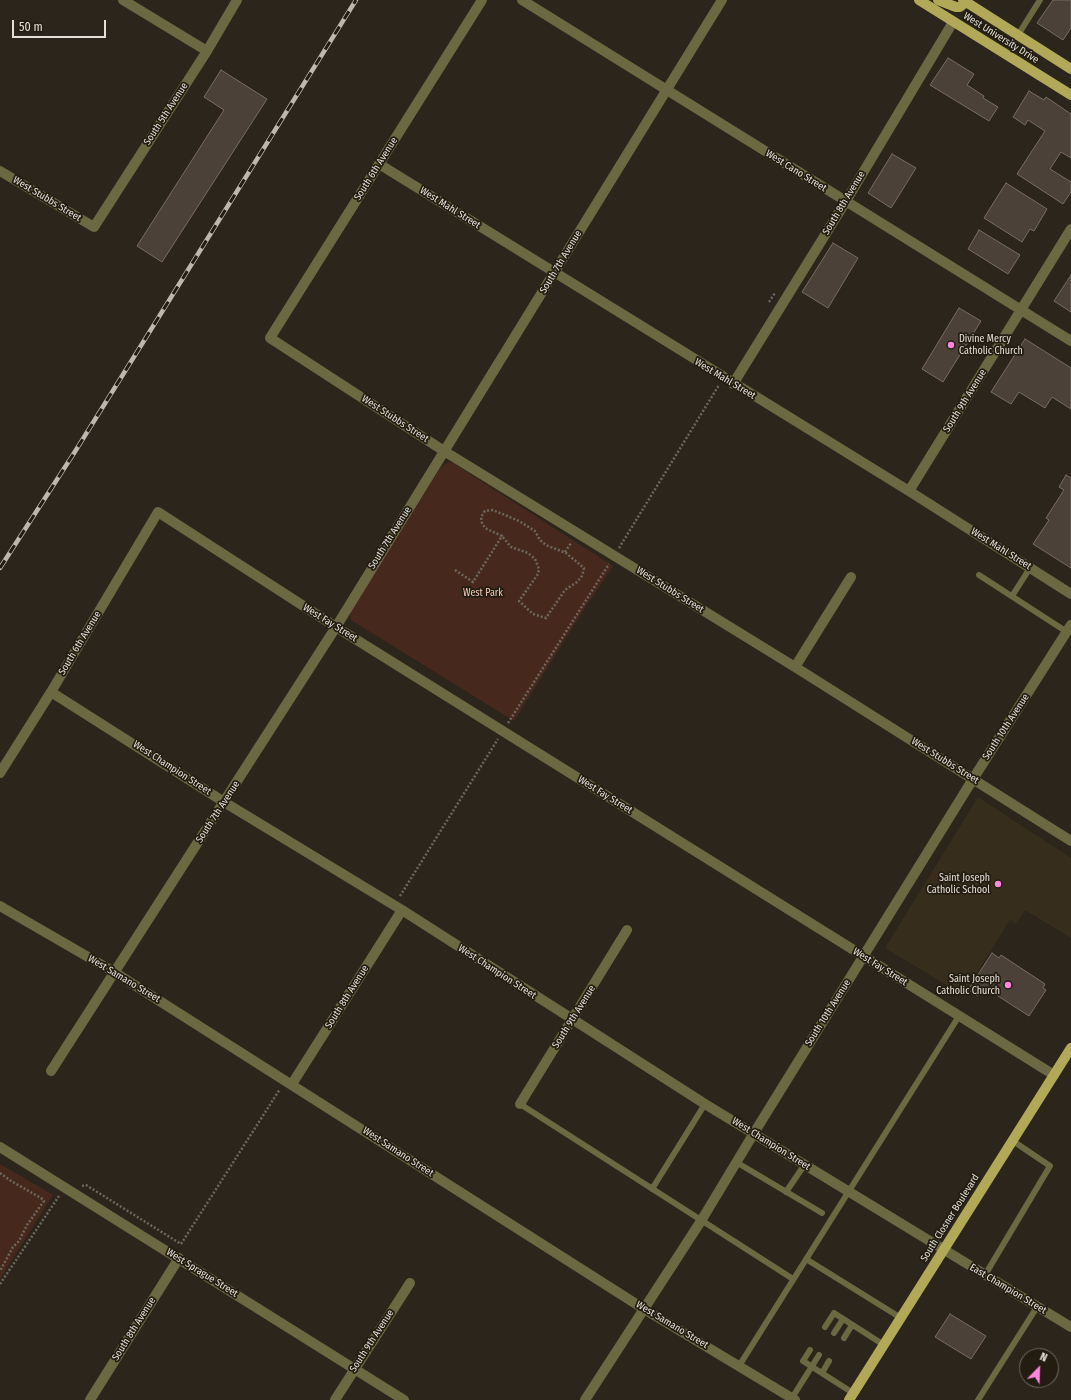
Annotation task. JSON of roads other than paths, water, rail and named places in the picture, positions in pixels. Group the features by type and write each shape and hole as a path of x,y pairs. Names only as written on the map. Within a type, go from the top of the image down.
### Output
{"main road":[{"name":"West University Drive","path":"919,0 1071,96"},
{"path":"938,0 956,7 960,7 966,1"},
{"name":"West University Drive","path":"966,1 1071,69"},
{"name":"South Closner Boulevard","path":"851,1397 1071,1048"}],"street":[{"path":"123,0 207,51"},
{"name":"South 5th Avenue","path":"94,227 207,51 237,0"},
{"name":"South 6th Avenue","path":"270,338 482,0"},
{"name":"West Cano Street","path":"522,0 1071,341"},
{"name":"South 7th Avenue","path":"51,1071 336,627 665,90 722,0"},
{"name":"South 8th Avenue","path":"733,384 846,201 953,22"},
{"name":"West Mahl Street","path":"379,164 733,384 909,490 1071,594"},
{"name":"West Stubbs Street","path":"0,171 94,227"},
{"name":"South 9th Avenue","path":"909,490 1021,310 1068,241 1071,229"},
{"name":"West Stubbs Street","path":"270,338 444,450 795,667 1071,841"},
{"name":"South 6th Avenue","path":"0,773 51,692 158,512"},
{"name":"West Fay Street","path":"158,512 336,627 1054,1075"},
{"path":"795,667 851,577"},
{"name":"South 10th Avenue","path":"585,1400 701,1221 754,1132 973,779 1069,628"},
{"name":"West Champion Street","path":"51,692 224,802 402,910 705,1104 754,1132 848,1192 944,1250"},
{"name":"West Samano Street","path":"0,906 114,972 644,1309 794,1399"},
{"name":"South 8th Avenue","path":"292,1084 402,910"},
{"name":"South 9th Avenue","path":"520,1104 627,930"},
{"name":"West Sprague Street","path":"0,1146 404,1400"},
{"name":"East Champion Street","path":"944,1250 1071,1327"},
{"name":"South 8th Avenue","path":"90,1400 179,1258"},
{"name":"South 9th Avenue","path":"335,1400 410,1283"}],"lane":[{"path":"1018,35 1040,0"},
{"path":"1012,596 1030,568"},
{"path":"979,575 1012,596 1069,628"},
{"path":"739,1366 959,1016"},
{"path":"520,1104 793,1279"},
{"path":"652,1189 705,1104"},
{"path":"985,1275 1050,1166 1013,1141"},
{"path":"736,1162 822,1213"},
{"path":"786,1192 805,1164"},
{"path":"806,1259 901,1318"},
{"path":"826,1271 828,1279"},
{"path":"842,1287 850,1286"},
{"path":"978,1400 1037,1306"},
{"path":"825,1327 834,1313 884,1345"},
{"path":"834,1332 843,1319"},
{"path":"844,1338 852,1325"},
{"path":"810,1350 803,1361 822,1373 851,1397"},
{"path":"794,1399 820,1355"},
{"path":"822,1373 829,1361"}],"railway":[{"path":"0,568 76,450 356,0"}],"place":[{"name":"Divine Mercy Catholic Church","path":"951,345"},
{"name":"Saint Joseph Catholic School","path":"998,884"},
{"name":"Saint Joseph Catholic Church","path":"1008,985"}],"park label":[{"name":"West Park","path":"483,593"}]}
